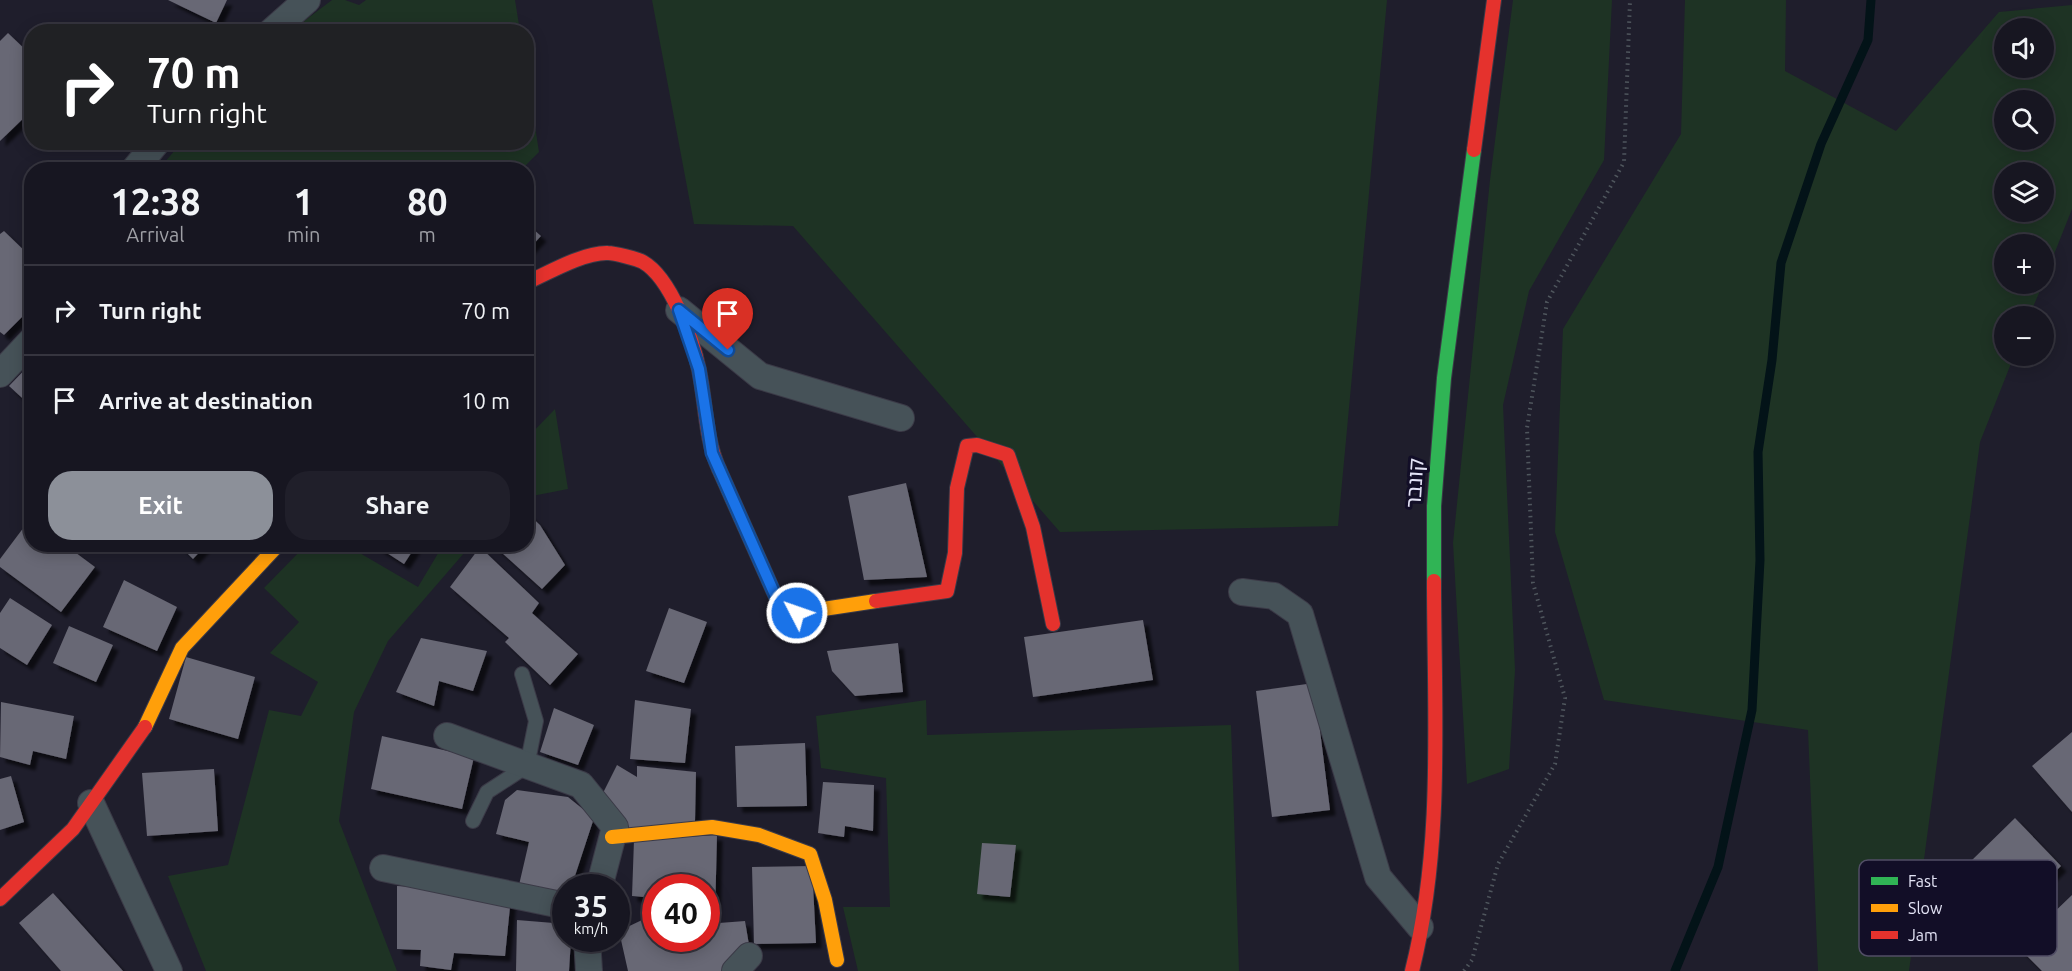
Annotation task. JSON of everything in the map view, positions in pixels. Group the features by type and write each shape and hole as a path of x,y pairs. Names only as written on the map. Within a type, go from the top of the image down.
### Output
{"street":[{"path":"280,24 307,0"},
{"name":"קונבר","path":"1412,971 1434,832 1434,506 1444,378 1494,0"},
{"path":"141,162 150,150"},
{"path":"534,280 584,258 607,253 643,262 667,286 679,310 699,369 712,453 776,597 797,613 947,591 956,553 957,489 967,446 977,445 1008,455 1033,527 1053,624"},
{"path":"679,310 760,376 901,418"},
{"path":"0,374 24,348"},
{"path":"0,899 73,829 144,728 182,648 272,552"},
{"path":"1242,592 1274,596 1300,614 1378,877 1420,927"},
{"path":"447,736 581,785 615,827 603,874"},
{"path":"91,803 169,971"},
{"path":"612,837 712,827 759,835 810,854 825,900 837,960"},
{"path":"383,868 552,903"},
{"path":"588,952 589,971"}],"lane":[{"path":"473,821 487,792 527,766 536,721 522,674"}],"path":[{"path":"1464,971 1472,960 1498,864 1555,764 1564,698 1533,583 1527,428 1547,302 1624,162 1630,0"}],"green space":[{"path":"332,0 345,0 359,5 366,0 515,0 519,24 300,24"},
{"path":"652,0 1387,0 1338,526 1060,532 793,226 694,224"},
{"path":"1513,0 1612,0 1604,160 1529,291 1503,405 1515,670 1509,769 1467,784 1453,543 1490,180"},
{"path":"1685,0 1786,0 1785,71 1896,131 1999,12 2072,5 2072,209 2054,254 2054,234 1994,234 1994,294 2039,294 2033,306 1994,306 1994,366 2010,366 1980,442 1924,860 1859,860 1859,956 1911,956 1909,971 1818,971 1808,730 1604,700 1555,532 1563,329 1681,134"},
{"path":"534,120 539,152 529,162 165,162 175,150 534,150"},
{"path":"555,409 568,489 534,496 534,431"},
{"path":"299,552 358,552 418,587 439,552 465,552 388,641 354,712 339,821 397,971 206,971 168,876 228,865 269,710 301,716 318,682 270,653 299,622 264,588"},
{"path":"926,700 927,735 1231,725 1239,971 858,971 843,907 890,907 886,778 821,768 816,716"}],"building":[{"path":"168,0 227,0 216,23"},
{"path":"8,33 24,48 24,118 0,141 0,41"},
{"path":"534,230 541,236 534,243"},
{"path":"4,231 24,250 24,315 4,335 0,332 0,234"},
{"path":"24,370 24,400 9,386"},
{"path":"906,483 927,577 864,580 848,496"},
{"path":"534,519 540,525 565,565 542,589 501,552 534,552"},
{"path":"24,527 24,552 75,552 95,567 61,612 0,567 0,559"},
{"path":"186,552 200,552 193,559"},
{"path":"385,552 412,552 404,564"},
{"path":"476,552 485,552 539,603 532,613 578,654 550,685 505,642 509,638 450,587"},
{"path":"124,580 177,607 157,651 103,627"},
{"path":"10,598 52,625 27,665 0,648 0,613"},
{"path":"669,608 707,622 684,683 646,671"},
{"path":"1143,620 1153,680 1033,697 1024,637"},
{"path":"69,626 113,645 96,682 53,663"},
{"path":"421,638 487,651 473,691 439,681 434,706 396,692"},
{"path":"898,643 903,692 855,696 832,671 827,651"},
{"path":"186,657 255,677 238,739 169,719"},
{"path":"1314,683 1330,810 1272,817 1256,691"},
{"path":"635,700 691,709 685,763 630,759"},
{"path":"1,702 74,716 66,759 33,751 30,765 0,757"},
{"path":"554,708 594,725 578,765 540,752"},
{"path":"2072,732 2072,812 2032,766"},
{"path":"382,736 474,757 462,809 371,789"},
{"path":"805,743 807,806 737,807 735,746"},
{"path":"617,765 637,777 637,766 696,772 695,821 630,830 624,817 601,797"},
{"path":"214,769 218,831 147,836 142,773"},
{"path":"11,776 24,822 0,830 0,779"},
{"path":"823,782 874,785 873,831 845,826 844,837 818,833"},
{"path":"517,790 568,797 594,818 576,874 552,874 552,891 519,885 529,842 496,834 505,800"},
{"path":"2015,818 2055,860 1972,860"},
{"path":"717,835 716,874 642,874 642,897 632,896 634,840"},
{"path":"982,843 1016,845 1010,897 977,894"},
{"path":"812,866 816,943 754,944 752,867"},
{"path":"397,886 480,890 511,897 505,956 454,953 451,970 420,966 421,950 397,949"},
{"path":"53,893 123,971 61,971 19,923"},
{"path":"2072,895 2072,971 2042,971 2027,956 2057,956 2057,909"},
{"path":"517,920 552,923 552,952 570,952 569,971 516,971"},
{"path":"642,920 642,952 720,952 720,923 745,921 749,945 723,971 628,971 624,952 630,952 630,926"}],"waterway":[{"path":"1675,971 1718,867 1752,710 1760,560 1758,452 1772,360 1781,263 1821,144 1868,40 1871,0"}],"traffic: fast":[{"path":"1434,581 1434,506 1444,378 1474,150"}],"traffic: slow":[{"path":"719,469 776,597 797,613 876,601"},
{"path":"145,727 182,648 272,552"},
{"path":"612,837 712,827 759,835 810,854 825,900 837,960"}],"traffic: jam":[{"path":"1474,150 1494,0"},
{"path":"534,279 566,264 598,254 611,253 631,258 643,262 653,270 671,295 692,343 699,370 708,433 719,469"},
{"path":"876,601 947,591 955,553 957,488 967,446 977,445 1008,455 1033,527 1053,624"},
{"path":"1412,971 1429,875 1433,826 1434,581"},
{"path":"0,899 73,829 145,727"}],"route":[{"path":"728,350 679,310 699,369 712,453 776,597 797,613"}]}
